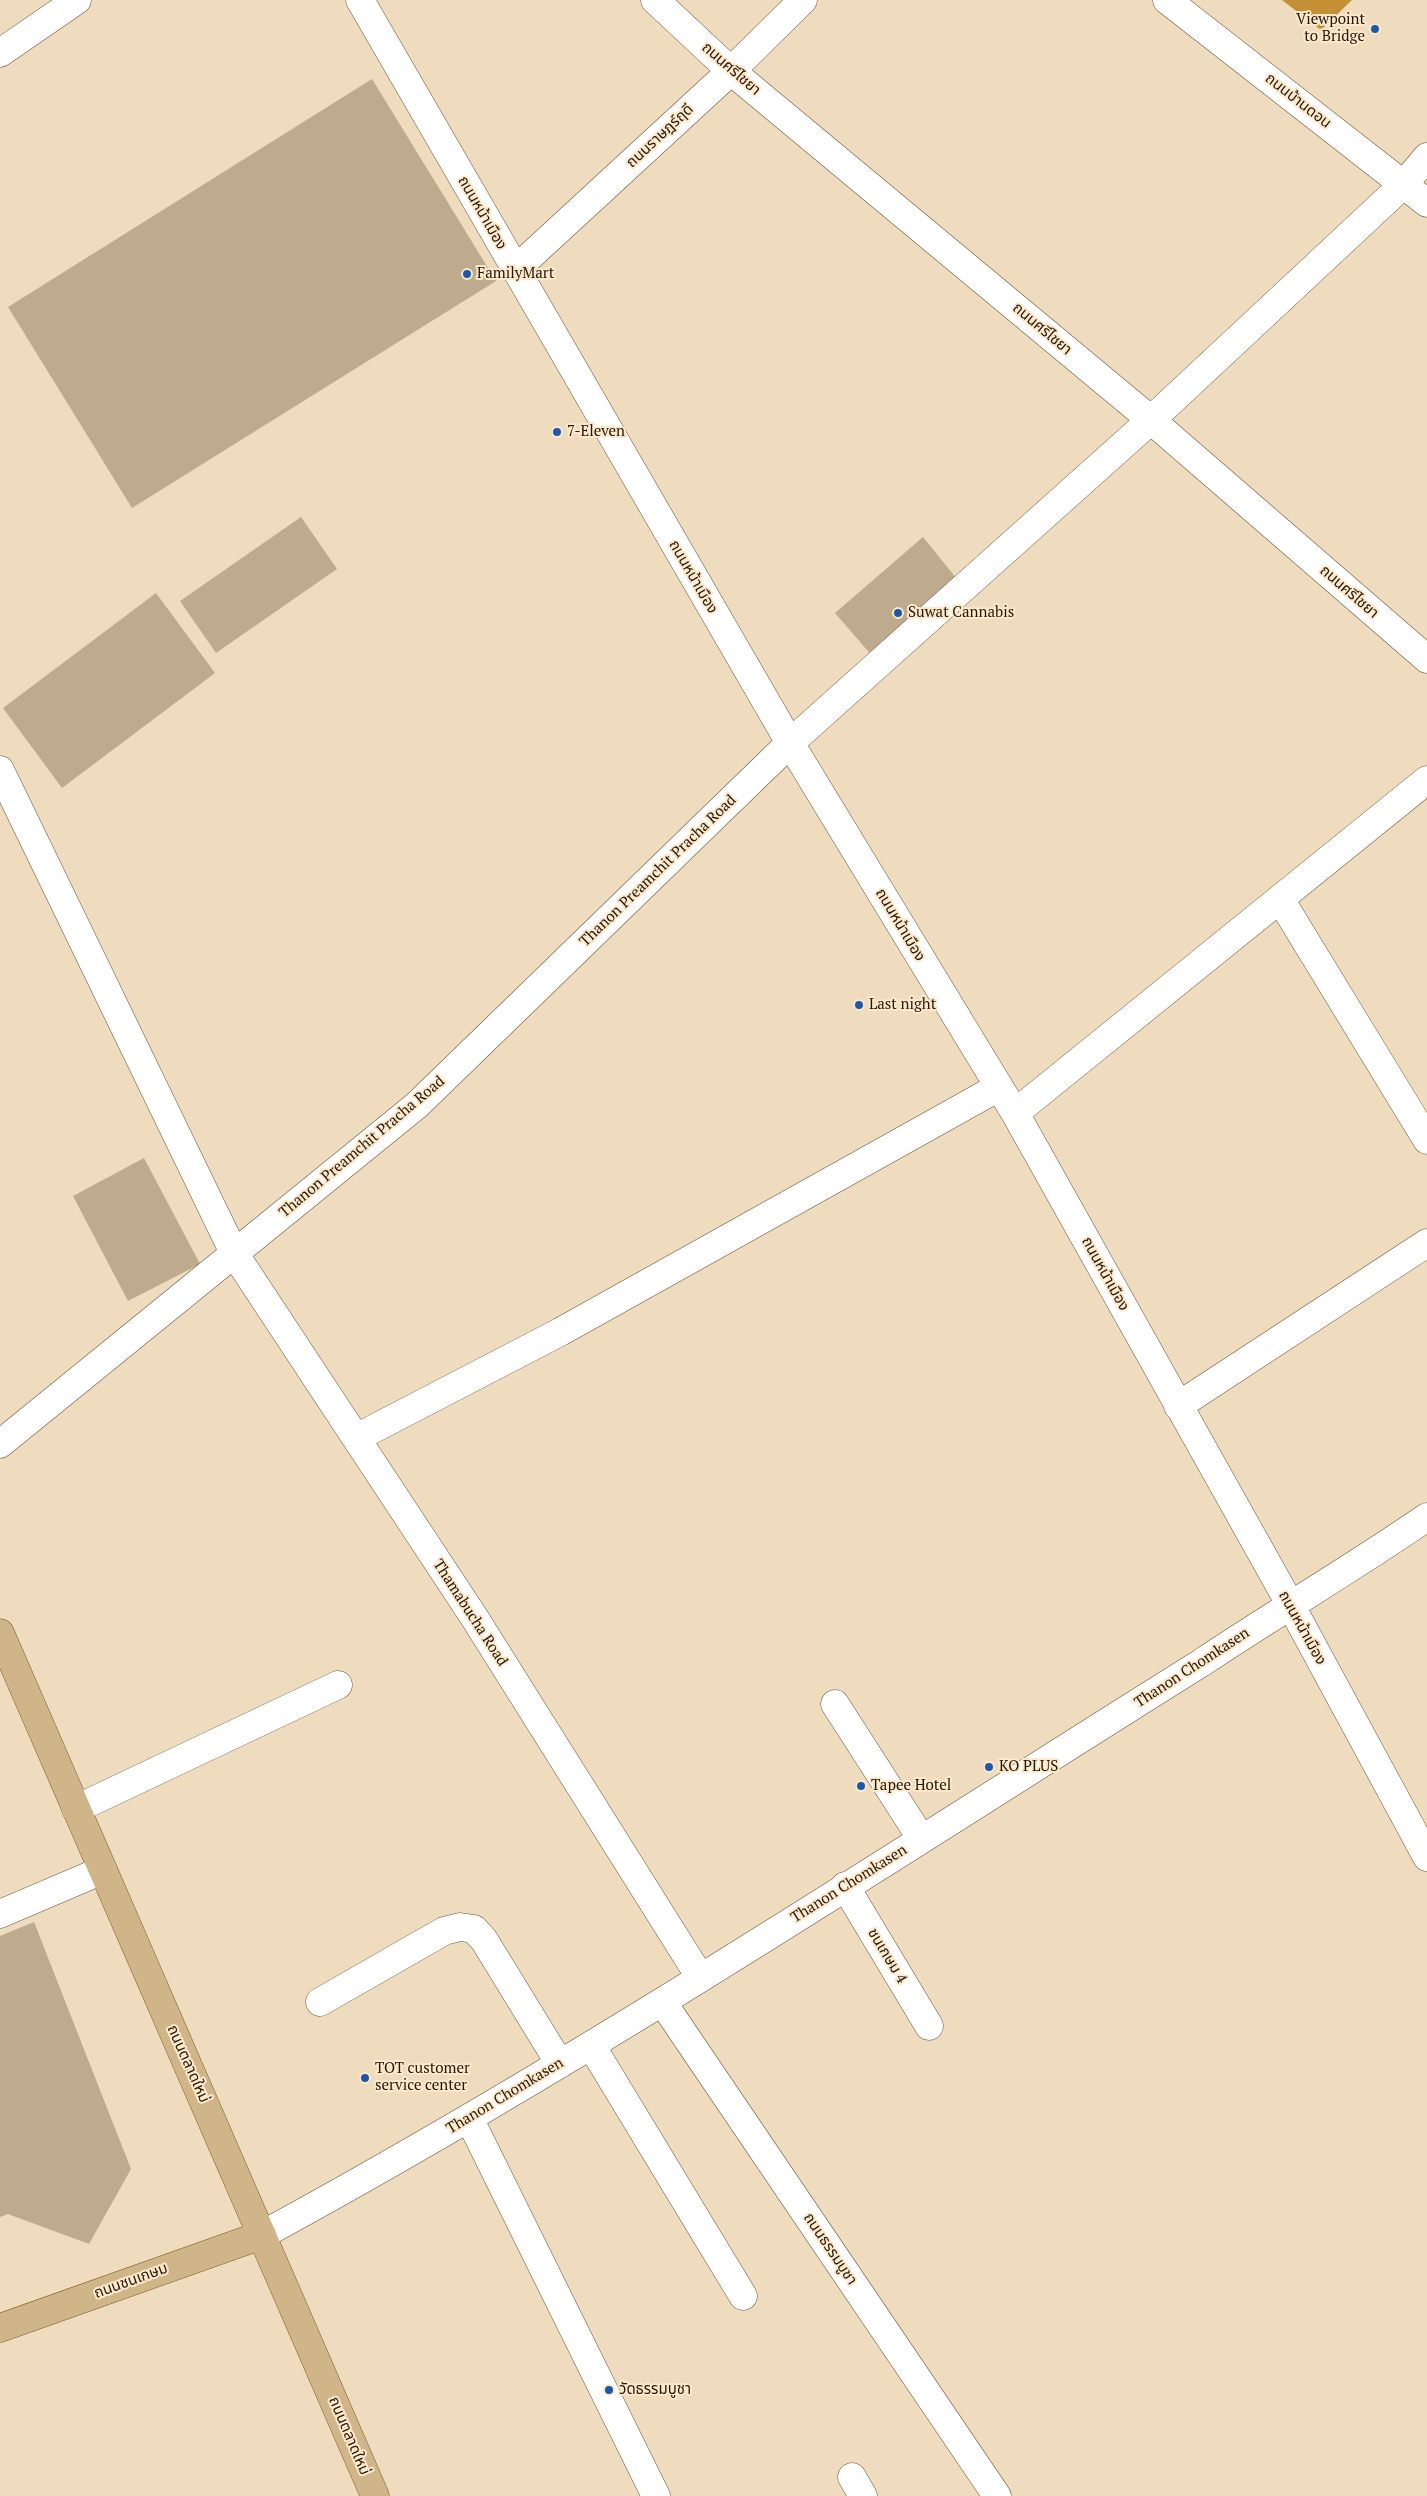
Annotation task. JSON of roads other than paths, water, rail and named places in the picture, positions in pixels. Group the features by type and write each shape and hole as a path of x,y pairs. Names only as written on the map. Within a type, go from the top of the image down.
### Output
{"main road":[{"name":"ถนนตลาดใหม่","path":"0,1633 375,2496"},
{"name":"ถนนชนเกษม","path":"0,2328 262,2235"}],"street":[{"path":"0,53 77,0"},
{"name":"ถนนหน้าเมือง","path":"360,0 790,743 1015,1113 1290,1604 1427,1857"},
{"name":"ถนนศรีไชยา","path":"655,0 732,71 1151,420 1427,659"},
{"name":"ถนนราษฎร์ฤดี","path":"515,270 732,71 802,0"},
{"name":"ถนนบ้านดอน","path":"1167,0 1404,184 1427,204"},
{"name":"Thanon Preamchit Pracha Road","path":"0,1444 417,1105 790,743 1151,420 1404,184 1427,157"},
{"name":"Thamabucha Road","path":"0,770 234,1253 474,1617 700,1977"},
{"path":"1015,1113 1427,780"},
{"path":"1280,899 1427,1140"},
{"path":"356,1438 560,1332 1000,1087"},
{"path":"1178,1406 1427,1243"},
{"name":"Thanon Chomkasen","path":"262,2235 366,2178 663,2003 700,1977 1193,1668 1290,1604 1360,1564 1427,1517"},
{"path":"76,1809 338,1685"},
{"path":"835,1704 921,1838"},
{"path":"0,1914 103,1870"},
{"name":"ชนเกษม 4","path":"845,1886 929,2026"},
{"path":"320,2002 444,1931 460,1927 474,1929 484,1940 560,2064"},
{"name":"ถนนธรรมบูชา","path":"663,2003 997,2496"},
{"path":"590,2045 743,2296"},
{"path":"469,2118 656,2496"}],"place":[{"name":"Viewpoint to Bridge","path":"1375,29"},
{"name":"FamilyMart","path":"467,274"},
{"name":"7-Eleven","path":"557,432"},
{"name":"Suwat Cannabis","path":"898,613"},
{"name":"Last night","path":"859,1005"},
{"name":"KO PLUS","path":"989,1767"},
{"name":"Tapee Hotel","path":"861,1786"},
{"name":"TOT customer service center","path":"365,2078"},
{"name":"วัดธรรมบูชา","path":"609,2390"}]}
